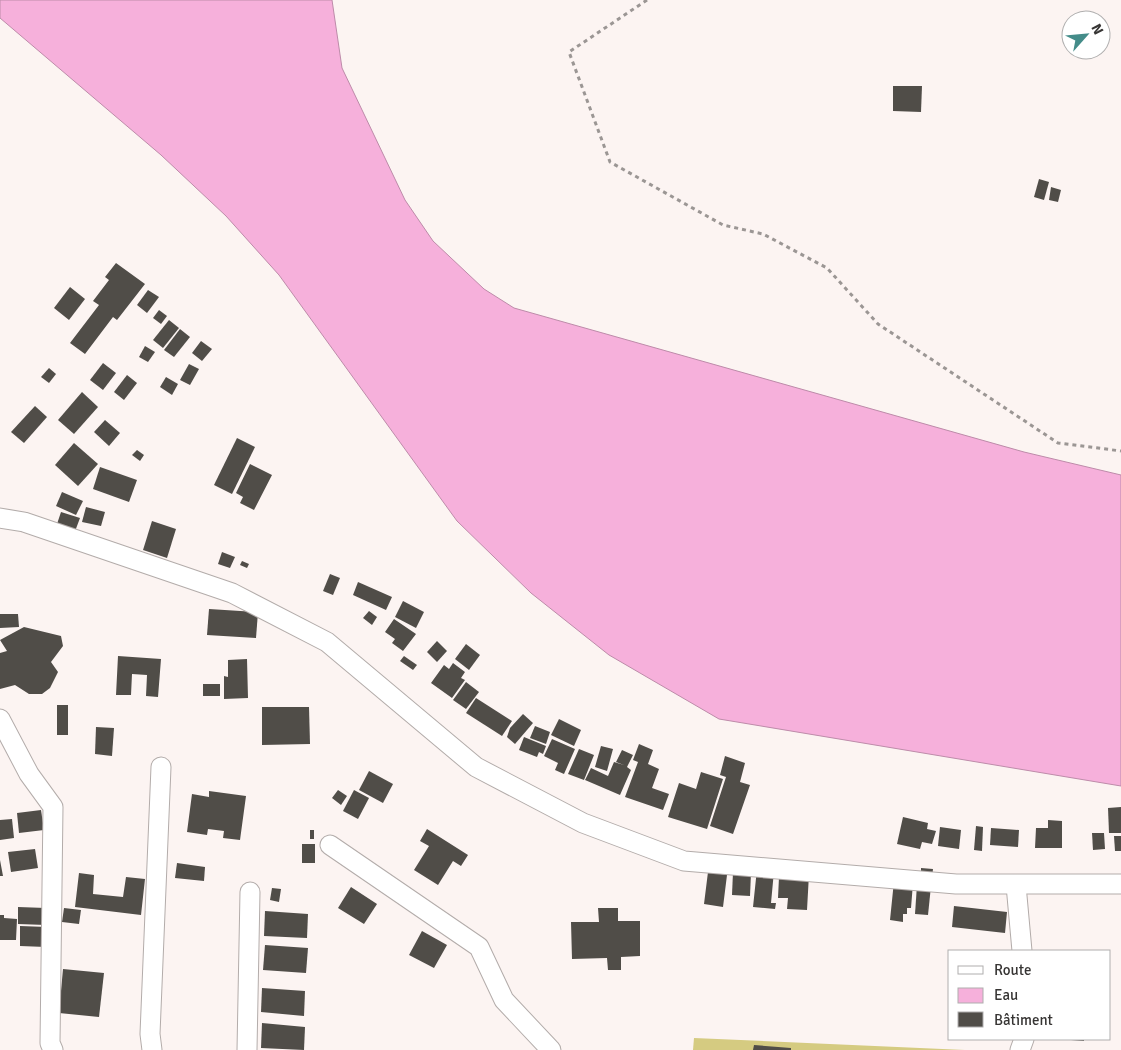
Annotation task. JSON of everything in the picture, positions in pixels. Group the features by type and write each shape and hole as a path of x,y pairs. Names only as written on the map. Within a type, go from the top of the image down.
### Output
{"street":[{"path":"0,518 24,522 232,593 327,642 476,767 583,823 684,861 956,884 1121,884"},
{"path":"0,719 29,774 53,807 50,1043 53,1050"},
{"path":"152,1050 150,1034 161,767"},
{"path":"330,845 479,947 504,1000 551,1050"},
{"path":"1016,885 1022,950"},
{"path":"247,1050 250,892"}],"path":[{"path":"647,0 570,52 610,162 723,225 763,234 827,268 878,324 1058,443 1121,451"}],"shaded area":[{"path":"694,1038 965,1050 693,1050"}],"water":[{"path":"0,0 332,0 342,68 405,200 433,241 484,289 514,308 1024,452 1121,475 1121,786 719,719 609,655 531,593 457,521 279,275 226,216 161,155 0,18"}],"building":[{"path":"893,86 922,86 921,112 893,111"},
{"path":"1039,179 1049,182 1044,200 1034,197"},
{"path":"1051,187 1061,190 1058,202 1049,200"},
{"path":"116,263 145,284 117,320 113,317 85,354 70,343 99,305 93,301 109,280 105,277"},
{"path":"70,287 85,299 69,320 54,308"},
{"path":"148,290 159,297 147,313 137,305"},
{"path":"159,310 167,316 161,324 153,318"},
{"path":"169,320 179,328 163,348 153,340"},
{"path":"180,329 190,337 174,357 164,350"},
{"path":"201,341 212,349 202,361 192,353"},
{"path":"145,346 155,352 148,362 139,357"},
{"path":"103,363 116,373 103,390 90,380"},
{"path":"189,364 199,369 190,385 180,380"},
{"path":"49,368 56,374 49,383 41,377"},
{"path":"127,375 137,383 124,400 114,392"},
{"path":"166,377 178,384 172,395 160,387"},
{"path":"82,392 98,407 74,434 58,420"},
{"path":"35,406 47,417 24,443 11,432"},
{"path":"105,420 120,433 109,446 94,432"},
{"path":"237,438 255,447 232,494 214,485"},
{"path":"74,443 98,464 78,486 55,465"},
{"path":"137,450 144,455 140,461 132,455"},
{"path":"250,464 272,475 254,510 240,503 243,497 236,493"},
{"path":"100,467 137,480 129,502 93,489"},
{"path":"62,492 83,501 76,515 56,506"},
{"path":"86,507 105,512 101,526 82,522"},
{"path":"61,512 80,518 74,534 56,527"},
{"path":"152,521 176,529 167,558 143,550"},
{"path":"222,552 235,557 230,568 218,564"},
{"path":"242,561 249,564 247,568 240,565"},
{"path":"330,574 340,578 333,595 323,591"},
{"path":"358,582 392,597 386,610 353,595"},
{"path":"403,601 424,612 416,628 395,617"},
{"path":"209,609 258,612 256,638 207,635"},
{"path":"369,611 377,617 372,625 363,618"},
{"path":"0,614 18,614 19,627 0,628"},
{"path":"394,619 416,634 403,651 392,643 395,639 385,632"},
{"path":"24,627 61,636 63,646 51,662 58,672 50,688 42,694 29,694 15,685 0,689 0,653 7,651 0,640"},
{"path":"437,641 447,651 437,662 427,652"},
{"path":"466,644 480,655 469,670 455,659"},
{"path":"118,656 161,659 158,697 146,696 147,675 132,674 131,695 116,695"},
{"path":"404,656 417,665 413,670 400,661"},
{"path":"247,659 248,698 224,699 224,676 228,677 228,660"},
{"path":"453,663 465,672 461,678 465,680 452,698 431,683 444,665 449,669"},
{"path":"466,682 479,692 466,709 453,700"},
{"path":"203,684 220,684 220,696 203,696"},
{"path":"476,698 512,721 502,736 466,713"},
{"path":"57,705 68,705 68,735 57,735"},
{"path":"262,707 309,707 310,744 262,745"},
{"path":"523,714 533,723 515,744 507,737 510,728"},
{"path":"559,719 581,730 574,746 551,735"},
{"path":"535,726 550,732 546,744 530,738"},
{"path":"96,727 114,728 112,756 95,754"},
{"path":"524,737 546,746 543,754 539,752 537,757 519,750"},
{"path":"552,739 575,749 564,774 555,770 558,763 544,756"},
{"path":"639,744 653,750 648,764 659,769 652,788 669,794 663,810 625,797 638,762 633,760"},
{"path":"601,746 613,749 607,771 595,767"},
{"path":"579,749 594,755 584,780 568,774"},
{"path":"622,750 633,755 627,767 631,770 620,795 585,780 591,768 608,776 614,762 624,765 616,762"},
{"path":"725,756 745,763 740,782 750,785 733,834 710,826 726,777 720,775"},
{"path":"369,771 393,784 383,803 359,790"},
{"path":"701,772 723,779 707,829 668,817 679,783 696,789"},
{"path":"338,790 347,796 341,805 332,798"},
{"path":"354,790 369,798 358,819 343,811"},
{"path":"209,791 246,796 240,840 223,838 224,831 208,829 207,835 187,832 192,794 209,797"},
{"path":"1121,807 1121,833 1109,833 1108,808"},
{"path":"41,810 44,830 19,833 17,813"},
{"path":"903,817 928,823 927,829 936,831 932,844 922,842 920,849 897,844"},
{"path":"12,819 14,838 0,840 0,820"},
{"path":"1048,820 1062,821 1062,848 1035,848 1036,828 1048,828"},
{"path":"976,826 983,827 982,851 974,850"},
{"path":"940,827 961,830 959,849 938,846"},
{"path":"991,828 1019,830 1018,847 990,845"},
{"path":"427,829 468,855 461,866 453,861 438,885 414,870 429,846 420,841"},
{"path":"310,830 314,830 314,839 310,839"},
{"path":"1092,833 1104,833 1105,849 1093,850"},
{"path":"1114,836 1121,836 1121,851 1115,851"},
{"path":"302,844 315,844 315,863 302,863"},
{"path":"35,849 38,868 11,872 8,852"},
{"path":"0,860 3,876 0,876"},
{"path":"177,863 205,867 204,881 175,878"},
{"path":"921,868 933,869 932,878 921,877"},
{"path":"757,869 774,871 771,903 776,903 775,909 753,907"},
{"path":"708,872 727,875 723,907 704,904"},
{"path":"733,872 751,873 750,896 732,895"},
{"path":"79,873 94,875 93,894 123,897 126,877 145,879 141,915 75,907"},
{"path":"809,874 807,910 787,909 788,898 778,898 779,877"},
{"path":"894,881 913,883 911,908 907,908 907,914 903,914 903,922 890,920"},
{"path":"917,885 931,886 928,915 915,914"},
{"path":"351,887 377,904 364,924 338,908"},
{"path":"272,888 281,889 279,902 270,900"},
{"path":"954,906 1007,912 1005,933 952,927"},
{"path":"18,907 46,908 46,925 18,924"},
{"path":"64,908 81,910 79,924 62,922"},
{"path":"598,908 618,908 618,921 640,921 640,956 621,957 621,970 608,970 607,958 572,959 571,922 599,922"},
{"path":"265,911 308,914 307,938 264,936"},
{"path":"0,915 4,915 4,918 17,919 16,940 0,940"},
{"path":"20,926 47,927 46,947 20,946"},
{"path":"422,931 447,945 434,968 409,955"},
{"path":"265,945 308,948 306,973 263,970"},
{"path":"63,969 104,973 99,1017 59,1013"},
{"path":"262,988 305,991 304,1016 261,1012"},
{"path":"262,1023 305,1027 304,1050 261,1048"},
{"path":"754,1045 791,1048 791,1050 753,1050"}]}
